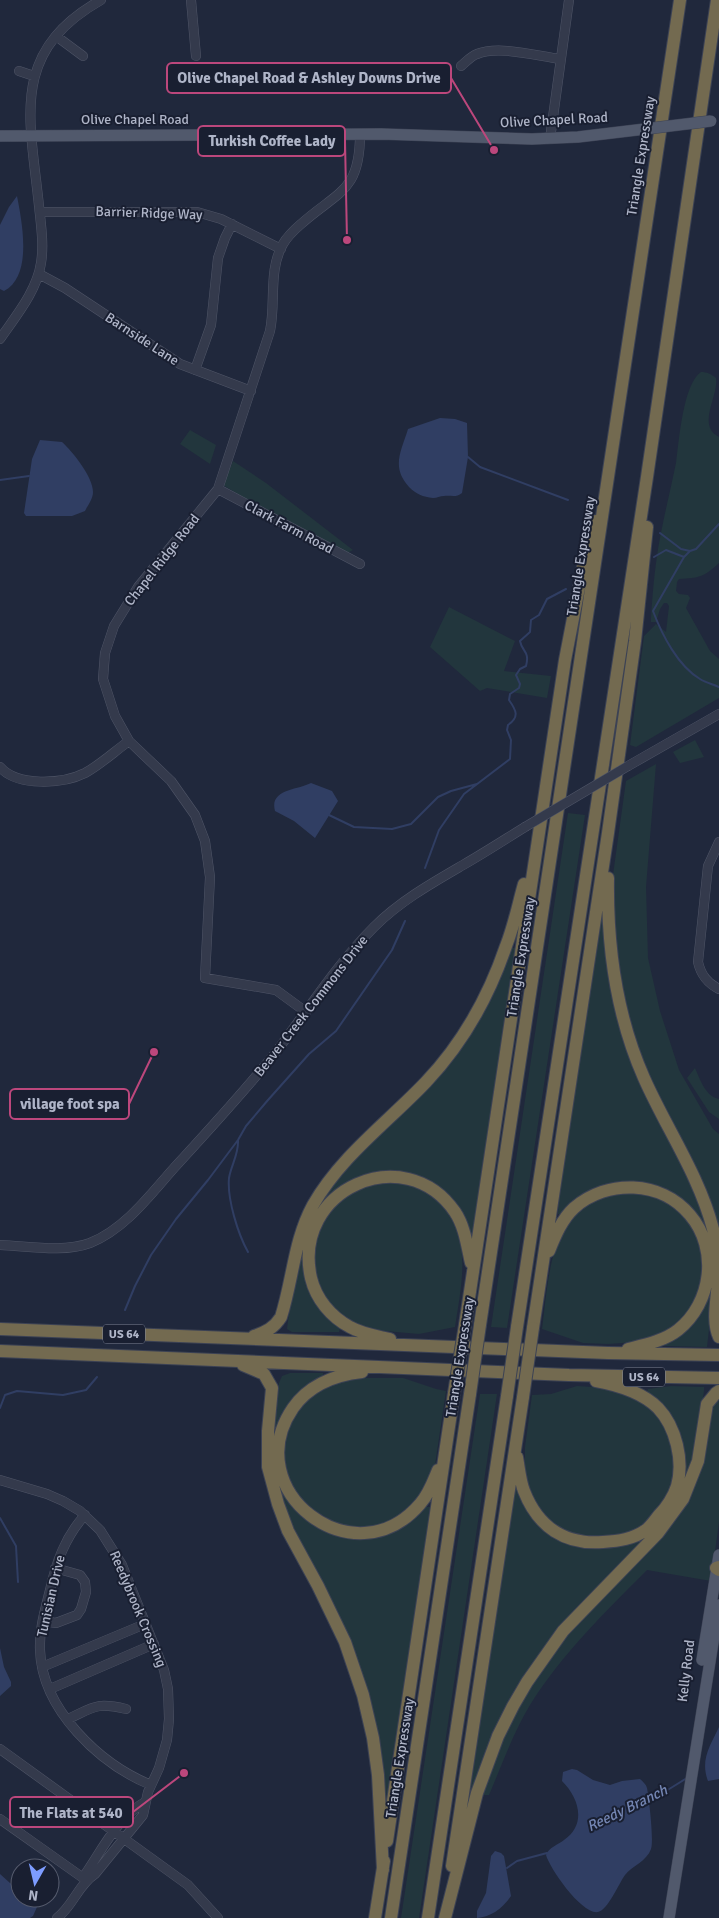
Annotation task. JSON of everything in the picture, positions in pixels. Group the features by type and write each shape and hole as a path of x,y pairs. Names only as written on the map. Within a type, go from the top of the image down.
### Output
{"highway":[{"name":"Triangle Expressway","path":"391,1918 680,0"},
{"path":"428,1918 647,477 717,0"},
{"path":"445,1918 608,834 635,641 650,497 647,477"},
{"path":"375,1918 536,848 577,592 587,546 605,496"},
{"path":"608,834 608,929 613,972 629,1039 644,1078 701,1194 714,1229 717,1246 718,1275 716,1331 719,1337"},
{"path":"248,1338 267,1332 276,1325 281,1317 296,1246 313,1206 328,1182 349,1157 426,1082 457,1044 474,1017 487,992 506,946 536,848"},
{"path":"414,1346 351,1328 334,1317 322,1303 313,1285 308,1256 315,1225 325,1208 350,1186 364,1181 396,1177 420,1184 444,1199 455,1212 466,1239 473,1272"},
{"path":"542,1269 560,1227 566,1218 574,1209 594,1195 609,1189 639,1187 657,1191 676,1202 690,1214 703,1237 709,1264 708,1282 700,1302 692,1315 677,1331 650,1343 608,1353"},
{"name":"US 64","path":"0,1328 414,1346 719,1355"},
{"name":"US 64","path":"0,1351 569,1375 719,1378"},
{"path":"229,1361 264,1374 272,1388 268,1432 268,1467 288,1531 318,1586 345,1642 363,1695 373,1738 378,1775 383,1870"},
{"path":"396,1368 352,1373 325,1381 307,1393 296,1404 288,1415 279,1451 281,1472 291,1496 301,1509 322,1525 344,1532 360,1534 387,1529 413,1512 430,1490 445,1457"},
{"path":"515,1445 524,1491 535,1512 548,1527 570,1539 592,1543 624,1540 647,1529 664,1510 677,1486 679,1461 676,1439 668,1422 657,1408 631,1390 569,1375"},
{"path":"445,1918 477,1793 498,1736 513,1706 527,1682 563,1631 658,1533 682,1499 698,1461 707,1404 716,1392 719,1391"}],"main road":[{"name":"Olive Chapel Road","path":"0,136 360,134 550,139 715,121"},
{"name":"Kelly Road","path":"688,1791 705,1638 719,1555"},
{"name":"Kelly Road","path":"669,1918 719,1605"}],"street":[{"path":"0,339 28,298 39,274 42,250 40,212 30,105 34,76 46,50 56,36 83,10 101,0"},
{"path":"191,0 196,56"},
{"path":"550,139 569,0"},
{"path":"56,36 83,56"},
{"path":"461,66 476,54 493,51 560,59"},
{"path":"19,71 34,76"},
{"name":"Chapel Ridge Road","path":"306,1012 276,990 205,978 210,878 205,842 195,815 171,780 129,741 115,716 103,679 105,653 114,626 138,587 218,489 270,331 274,309 274,271 281,249 295,230 340,194 350,182 358,164 360,134"},
{"name":"Barrier Ridge Way","path":"40,212 190,212 210,215 281,249"},
{"path":"196,370 211,325 218,258 232,224"},
{"name":"Barnside Lane","path":"39,274 65,288 180,364 251,391"},
{"name":"Clark Farm Road","path":"218,489 360,564"},
{"name":"Beaver Creek Commons Drive","path":"0,1245 78,1246 90,1243 114,1230 147,1198 257,1076 359,943 389,913 421,890 524,827 719,714"},
{"path":"0,767 15,778 36,781 60,781 85,773 129,741"},
{"path":"719,842 708,866 698,962 700,971 706,981 719,989"},
{"name":"Reedybrook Crossing","path":"2,1481 56,1498 76,1508 100,1530 112,1546 122,1565 164,1670 169,1712 164,1753 145,1802 143,1815 95,1874 86,1880"},
{"name":"Tunisian Drive","path":"85,1516 68,1537 55,1568 40,1641 42,1667 50,1689 68,1719 95,1751 124,1772 151,1785"},
{"path":"43,1621 56,1623 77,1615 82,1608 86,1592 86,1582 80,1575 55,1568"},
{"path":"42,1667 145,1624"},
{"path":"50,1689 154,1644"},
{"path":"68,1719 100,1705 126,1709"},
{"path":"0,1748 188,1886 218,1918"},
{"path":"63,1916 86,1880 86,1873 115,1831 134,1808 145,1802"},
{"path":"0,1819 86,1880"}],"shaded area":[{"path":"701,372 716,378 709,426 712,432 719,437 719,563 701,576 679,579 676,591 679,594 688,595 690,598 686,608 710,651 719,659 719,698 636,747 630,745 644,636 656,624 666,632 669,606 667,603 664,603 656,622 651,622 658,546 676,463 680,428 686,400 695,378"},
{"path":"190,430 216,445 210,464 180,444"},
{"path":"233,461 266,483 353,550 347,553 223,485"},
{"path":"449,607 515,641 504,671 551,676 547,698 487,688 480,691 430,647"},
{"path":"695,740 704,757 680,763 673,752"},
{"path":"656,764 646,887 648,958 660,1011 679,1070 713,1129 719,1134 719,1238 673,1128 637,1049 616,963 612,882 626,781"},
{"path":"568,813 585,815 507,1328 491,1327"},
{"path":"600,912 604,912 610,977 709,1229 706,1231 700,1220 628,1182 563,1215 558,1214 559,1184"},
{"path":"510,948 515,948 514,972 474,1238 470,1237 449,1199 388,1173 325,1202 322,1200 339,1174 419,1094"},
{"path":"695,1068 707,1091 719,1099 719,1119 709,1112 687,1078"},
{"path":"389,1181 424,1190 445,1208 454,1223 460,1239 462,1256 462,1274 455,1327 419,1334 374,1330 353,1324 328,1305 313,1272 315,1236 330,1208 357,1188"},
{"path":"639,1191 674,1205 689,1219 700,1238 705,1275 692,1311 661,1336 637,1342 583,1343 542,1329 546,1292 554,1252 561,1234 571,1217 584,1205 601,1196"},
{"path":"303,1239 305,1276 340,1328 339,1332 292,1332 287,1329 294,1273"},
{"path":"711,1285 714,1285 707,1347 665,1346 666,1343"},
{"path":"290,1373 323,1373 323,1377 296,1398 286,1410 278,1428 274,1427 279,1383 282,1376"},
{"path":"356,1378 403,1378 446,1391 435,1465 417,1504 383,1526 346,1529 300,1502 284,1470 285,1435 305,1399 320,1387"},
{"path":"577,1386 607,1388 640,1398 665,1424 676,1461 673,1484 668,1498 644,1525 627,1535 584,1538 564,1532 550,1521 535,1504 529,1489 525,1471 525,1447 532,1395 551,1394"},
{"path":"671,1386 704,1387 698,1442 686,1481 682,1480 684,1468 647,1392 648,1389"},
{"path":"480,1394 497,1394 419,1918 401,1918"},
{"path":"719,1396 719,1522 711,1581 647,1570 585,1634 542,1686 518,1727 489,1795 483,1795 502,1737 538,1672 568,1633 667,1530 712,1406"},
{"path":"514,1483 561,1539 655,1531 561,1627 474,1792 470,1792"},
{"path":"282,1490 296,1509 313,1523 331,1533 350,1538 369,1537 389,1532 408,1522 426,1507 430,1507 427,1546 389,1805 384,1806 371,1710 293,1532 279,1491"}],"water":[{"path":"17,196 23,234 22,261 19,273 13,284 4,291 0,289 0,225"},
{"path":"440,418 455,419 467,423 468,457 462,493 456,496 433,498 420,495 409,487 400,473 399,459 408,429"},
{"path":"40,440 62,442 82,465 90,479 93,492 85,511 72,516 26,516 24,513 32,459"},
{"path":"311,783 332,791 338,801 315,838 294,821 275,811 274,804 280,794"},
{"path":"0,1648 11,1686 0,1696"},
{"path":"719,1727 719,1779 708,1781 705,1766 707,1753"},
{"path":"572,1769 593,1780 610,1785 622,1781 640,1779 647,1788 652,1829 651,1849 643,1860 625,1875 609,1902 598,1912 591,1911 576,1899 560,1880 546,1855 551,1848 571,1834 576,1826 578,1811 576,1803 573,1795 562,1781 563,1772"},
{"path":"495,1851 504,1856 511,1896 496,1911 487,1916 477,1918 477,1911 486,1893 491,1856"},
{"path":"0,1874 10,1883 10,1908 37,1908 30,1918 0,1918"}],"waterway":[{"path":"468,457 480,467 568,500"},
{"path":"0,480 29,476"},
{"path":"654,557 666,550 684,557 690,551 696,549 719,524"},
{"path":"660,533 681,549 690,551"},
{"path":"684,557 653,611 666,640 678,658 700,679 719,687"},
{"path":"425,868 439,830 464,794 510,759 511,740 507,730 516,713 509,700 510,694 519,688 520,684 516,675 520,669 526,666 527,661 520,641 530,632 531,620 539,615 547,599 566,589"},
{"path":"329,815 354,827 392,829 411,824 438,797 451,791 477,784"},
{"path":"125,1310 151,1255 176,1219 208,1180 238,1140 246,1126 268,1100 309,1054 336,1031 392,950 405,921"},
{"path":"238,1140 229,1178 229,1186 234,1216 248,1252"},
{"path":"0,1408 5,1395 17,1391 63,1395 86,1390 97,1377"},
{"path":"0,1518 16,1546 18,1582"},
{"name":"Reedy Branch","path":"647,1798 666,1791 687,1778"},
{"name":"Reedy Branch","path":"507,1868 517,1861 547,1853"}],"place":[{"name":"Olive Chapel Road & Ashley Downs Drive","path":"494,150"},
{"name":"Turkish Coffee Lady","path":"347,240"},
{"name":"village foot spa","path":"154,1052"},
{"name":"The Flats at 540","path":"184,1773"}]}
